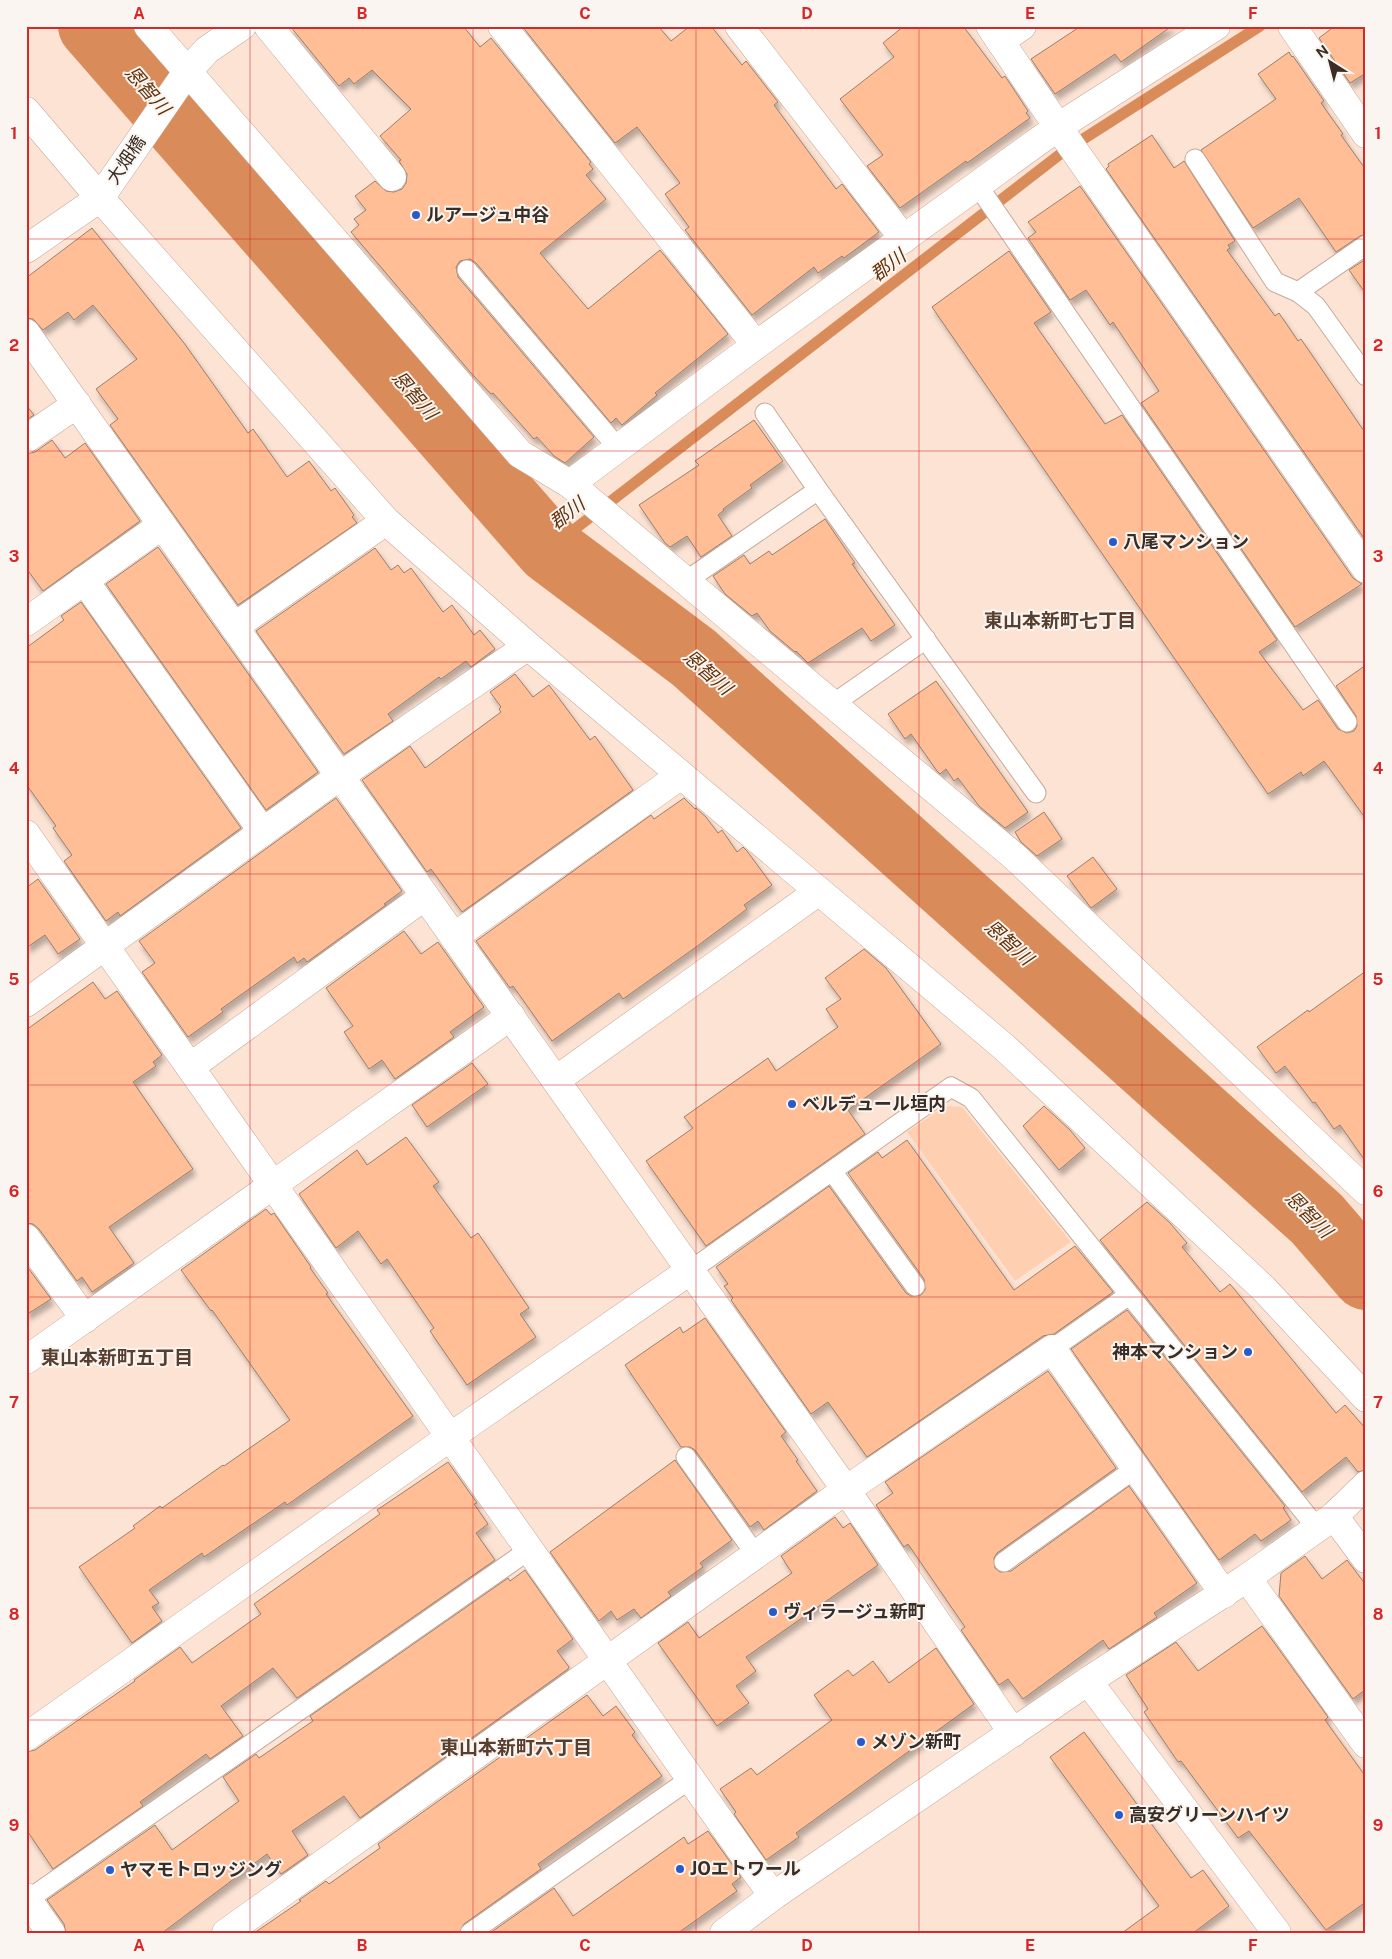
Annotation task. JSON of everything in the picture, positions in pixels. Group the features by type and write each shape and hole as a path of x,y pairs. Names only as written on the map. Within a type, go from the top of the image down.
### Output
{"street":[{"path":"148,26 520,454 576,489 1015,857 1365,1188"},
{"name":"大畑橋","path":"100,198 187,72 207,50 242,26"},
{"path":"268,26 392,177"},
{"path":"502,26 756,345"},
{"path":"739,26 904,239"},
{"path":"1022,26 995,34 1366,568"},
{"path":"576,489 618,448 756,345 904,239 982,192 1062,132 1216,26"},
{"path":"1292,26 1366,134"},
{"path":"26,111 100,198 386,521 528,646 1004,1047 1263,1288 1366,1398"},
{"path":"26,249 100,198"},
{"path":"26,333 846,1490 1013,1734"},
{"path":"26,439 77,404"},
{"path":"234,627 386,521"},
{"path":"26,622 162,525"},
{"path":"84,580 263,832"},
{"path":"26,1003 340,776 528,646"},
{"path":"454,937 681,775"},
{"path":"26,834 104,948 190,1067 773,1896"},
{"path":"556,1080 819,891"},
{"path":"190,1067 425,896"},
{"path":"26,1360 511,1016"},
{"path":"26,1238 85,1319"},
{"path":"26,1737 450,1437 691,1270"},
{"path":"226,1933 846,1490 1052,1349 1224,1594"},
{"path":"724,1933 773,1896 1088,1681 1247,1578 1326,1522 1366,1484"},
{"path":"1326,1522 1366,1559"},
{"path":"1247,1578 1366,1744"},
{"path":"1088,1681 1276,1933"},
{"path":"27,1899 51,1933"}],"lane":[{"path":"1195,159 1275,282 1298,292 1316,306 1366,376"},
{"path":"982,192 1347,722"},
{"path":"1298,292 1366,245"},
{"path":"466,270 618,448"},
{"path":"765,413 1036,794"},
{"path":"686,581 818,490"},
{"path":"833,704 926,639"},
{"path":"691,1270 950,1088 971,1098 1129,1295 1326,1522"},
{"path":"832,1171 915,1286"},
{"path":"1052,1349 1129,1295"},
{"path":"686,1457 756,1555"},
{"path":"1004,1562 1136,1468"},
{"path":"27,1899 529,1550"},
{"path":"470,1933 690,1779"}],"shaded area":[{"path":"945,1106 962,1107 1071,1242 1015,1281 907,1132"}],"building":[{"path":"290,26 463,26 480,47 491,38 591,162 589,164 593,169 586,175 606,199 540,253 588,309 660,250 728,334 655,393 657,395 622,425 616,418 611,423 476,263 470,259 460,261 456,267 458,277 594,437 565,463 554,456 537,437 534,439 493,393 491,394 471,373 351,232 359,225 354,219 366,210 355,196 375,181 386,191 394,192 402,189 406,183 407,174 399,161 401,160 380,136 411,109 372,70 354,84 349,78 339,86"},
{"path":"522,26 658,26 671,41 690,26 711,26 742,65 746,61 778,102 774,105 836,189 842,184 879,232 844,258 842,256 818,273 814,267 752,315 685,230 689,227 665,194 680,183 637,127 615,143"},
{"path":"904,26 963,26 1002,78 1005,76 1028,111 1026,113 1030,118 900,208 867,166 883,155 840,99 894,57 883,43"},
{"path":"1081,26 1172,26 1121,62 1115,54 1055,94 1031,59"},
{"path":"1335,26 1366,26 1366,73 1350,83 1319,38"},
{"path":"1289,52 1324,101 1321,103 1366,170 1366,234 1336,252 1299,198 1253,228 1201,150 1276,99 1258,74"},
{"path":"1152,135 1174,168 1184,161 1235,241 1228,245 1230,248 1227,250 1275,316 1279,313 1298,341 1301,339 1366,434 1366,541 1106,169 1109,166 1108,164"},
{"path":"1080,186 1353,578 1362,584 1295,627 1141,403 1159,391 1113,322 1110,325 1086,290 1070,300 1028,238 1036,232 1028,222"},
{"path":"92,228 184,343 248,433 253,429 287,477 309,461 331,491 335,488 354,515 352,517 357,523 238,605 110,425 118,419 96,389 137,359 93,305 74,320 68,312 43,330 33,319 26,318 26,278"},
{"path":"1009,251 1051,312 1034,323 1105,424 1122,415 1277,640 1259,652 1303,710 1318,700 1338,729 1347,733 1354,731 1357,726 1356,716 1336,686 1366,665 1366,819 1324,761 1303,776 1301,772 1268,794 932,307"},
{"path":"1366,259 1366,294 1349,270"},
{"path":"26,405 34,415 26,420"},
{"path":"754,420 783,461 750,485 752,488 723,509 718,515 732,536 701,557 687,536 670,547 665,543 639,505 699,465 695,461"},
{"path":"52,440 65,458 85,443 140,521 43,591 26,568 26,454 35,452"},
{"path":"825,519 855,563 852,564 895,625 871,641 862,628 808,663 770,631 757,613 752,616 725,594 713,576 744,555 750,564 769,551 772,555"},
{"path":"158,547 318,772 266,810 106,584"},
{"path":"375,548 391,570 398,565 404,573 411,568 443,612 452,605 474,635 480,630 495,649 471,667 466,661 441,679 439,677 388,714 393,721 344,754 256,631"},
{"path":"81,602 241,828 120,916 118,912 106,921 64,861 72,855 53,828 56,826 26,784 26,648 64,620 61,616"},
{"path":"515,674 533,697 549,685 590,740 595,736 633,790 462,912 431,869 427,872 362,780 410,746 425,768 501,712 499,709 501,707 490,692"},
{"path":"936,681 1028,812 1005,828 979,806 958,778 954,781 946,769 940,774 911,734 905,739 888,714"},
{"path":"336,798 402,891 384,904 386,905 307,962 304,958 297,963 294,957 221,1009 223,1012 188,1037 142,972 155,963 139,941"},
{"path":"684,798 706,817 718,833 722,830 737,852 743,847 772,885 744,905 747,909 623,999 619,993 552,1041 513,986 510,988 476,941 651,815 654,819"},
{"path":"1044,812 1062,839 1037,856 1021,842 1015,832"},
{"path":"1093,857 1117,889 1091,908 1067,876"},
{"path":"38,879 80,939 58,954 45,935 26,948 26,888"},
{"path":"404,931 421,954 438,942 484,1007 450,1032 454,1037 395,1079 382,1060 369,1069 344,1032 353,1026 326,988"},
{"name":"ベルデュール垣内","path":"864,949 886,968 941,1044 848,1110 865,1134 706,1246 646,1161 693,1128 684,1117 768,1058 776,1071 838,1027 826,1009 841,999 825,978"},
{"path":"1366,971 1366,1162 1340,1125 1334,1129 1315,1102 1313,1103 1285,1066 1276,1073 1257,1047"},
{"path":"93,982 105,999 117,991 162,1055 153,1062 156,1066 133,1082 193,1169 109,1227 134,1263 92,1292 82,1277 77,1281 39,1229 33,1224 26,1223 26,1030"},
{"path":"472,1063 488,1084 427,1127 412,1105"},
{"path":"1044,1106 1070,1130 1085,1148 1059,1170 1023,1126"},
{"path":"406,1137 439,1182 433,1186 471,1238 478,1233 529,1308 520,1314 536,1337 467,1385 430,1331 434,1328 387,1259 381,1264 358,1231 336,1248 299,1194 357,1150 367,1165"},
{"path":"907,1140 1014,1290 1075,1246 1113,1292 1054,1334 1043,1336 867,1457 828,1402 811,1414 731,1300 733,1298 724,1286 728,1284 716,1267 829,1186 906,1293 911,1296 921,1295 925,1290 924,1279 848,1173 878,1152 882,1158"},
{"path":"1147,1202 1170,1223 1187,1243 1182,1247 1220,1292 1230,1284 1336,1413 1345,1405 1366,1429 1366,1470 1358,1472 1346,1457 1302,1492 1100,1240"},
{"path":"266,1209 271,1215 274,1213 328,1293 326,1294 413,1416 287,1505 285,1502 204,1557 202,1553 149,1590 159,1603 152,1607 162,1621 132,1643 79,1567 135,1528 133,1526 160,1506 162,1508 290,1420 212,1310 181,1270"},
{"path":"26,1265 51,1299 26,1315"},
{"path":"1127,1310 1285,1506 1283,1508 1291,1520 1261,1541 1255,1534 1219,1560 1071,1349"},
{"path":"705,1318 786,1432 781,1436 817,1491 764,1530 758,1521 750,1527 695,1450 690,1447 681,1447 625,1365 680,1327 683,1333"},
{"path":"1048,1371 1116,1468 997,1553 994,1558 995,1568 1000,1572 1011,1571 1129,1486 1197,1583 1154,1613 1157,1617 1109,1649 1103,1640 1023,1699 1008,1679 999,1685 961,1630 965,1627 908,1544 904,1547 876,1505 893,1493 885,1482"},
{"path":"675,1460 732,1540 700,1563 703,1567 668,1592 671,1596 641,1618 634,1609 617,1620 611,1611 599,1621 550,1552"},
{"path":"448,1462 477,1503 474,1504 488,1524 476,1533 495,1560 297,1698 273,1668 221,1706 243,1736 210,1759 206,1754 140,1802 143,1806 53,1869 26,1829 26,1752 35,1750 135,1681 180,1647 192,1663 261,1614 254,1604 380,1514 377,1510"},
{"name":"ヴィラージュ新町","path":"835,1517 843,1528 850,1523 878,1565 746,1657 756,1671 736,1686 749,1703 717,1726 658,1643 688,1622 699,1638 792,1573 781,1556"},
{"path":"1305,1556 1322,1579 1347,1560 1366,1585 1366,1689 1353,1699 1279,1596 1281,1573"},
{"path":"525,1570 573,1639 557,1651 569,1667 568,1669 360,1818 344,1796 292,1831 308,1855 281,1874 267,1854 162,1933 66,1933 64,1924 47,1900 155,1825 172,1850 239,1801 223,1777 256,1754 259,1758 313,1721 310,1716 508,1578 510,1581"},
{"path":"1262,1626 1328,1717 1325,1720 1366,1777 1366,1902 1326,1930 1249,1831 1238,1838 1181,1761 1178,1762 1144,1712 1148,1709 1126,1675 1176,1642 1198,1671"},
{"name":"メゾン新町","path":"936,1648 974,1704 796,1833 799,1837 766,1860 734,1814 736,1812 720,1789 751,1768 757,1775 832,1720 814,1695 848,1670 853,1676 873,1661 889,1683"},
{"path":"587,1695 603,1716 616,1706 635,1732 632,1735 662,1776 538,1864 541,1869 464,1924 459,1933 254,1933 301,1901 299,1900 326,1881 329,1884 380,1848 378,1844"},
{"name":"高安グリーンハイツ","path":"1084,1732 1191,1878 1203,1870 1229,1906 1193,1933 1122,1933 1159,1906 1050,1757"},
{"name":"JOエトワール","path":"708,1831 741,1877 732,1884 737,1891 678,1933 490,1933 554,1888 573,1916 684,1837 688,1844"}],"waterway":[{"name":"恩智川","path":"92,26 549,549 694,658 1317,1219 1366,1276"},
{"name":"郡川","path":"549,549 1063,152 1260,26"}],"place":[{"name":"ルアージュ中谷","path":"416,215"},
{"name":"八尾マンション","path":"1113,542"},
{"name":"ベルデュール垣内","path":"792,1104"},
{"name":"神本マンション","path":"1248,1352"},
{"name":"ヴィラージュ新町","path":"773,1612"},
{"name":"メゾン新町","path":"861,1742"},
{"name":"高安グリーンハイツ","path":"1119,1815"},
{"name":"JOエトワール","path":"680,1869"},
{"name":"ヤマモトロッジング","path":"110,1870"}],"district":[{"name":"東山本新町七丁目","path":"1060,620"},
{"name":"東山本新町五丁目","path":"117,1357"},
{"name":"東山本新町六丁目","path":"516,1747"}]}
